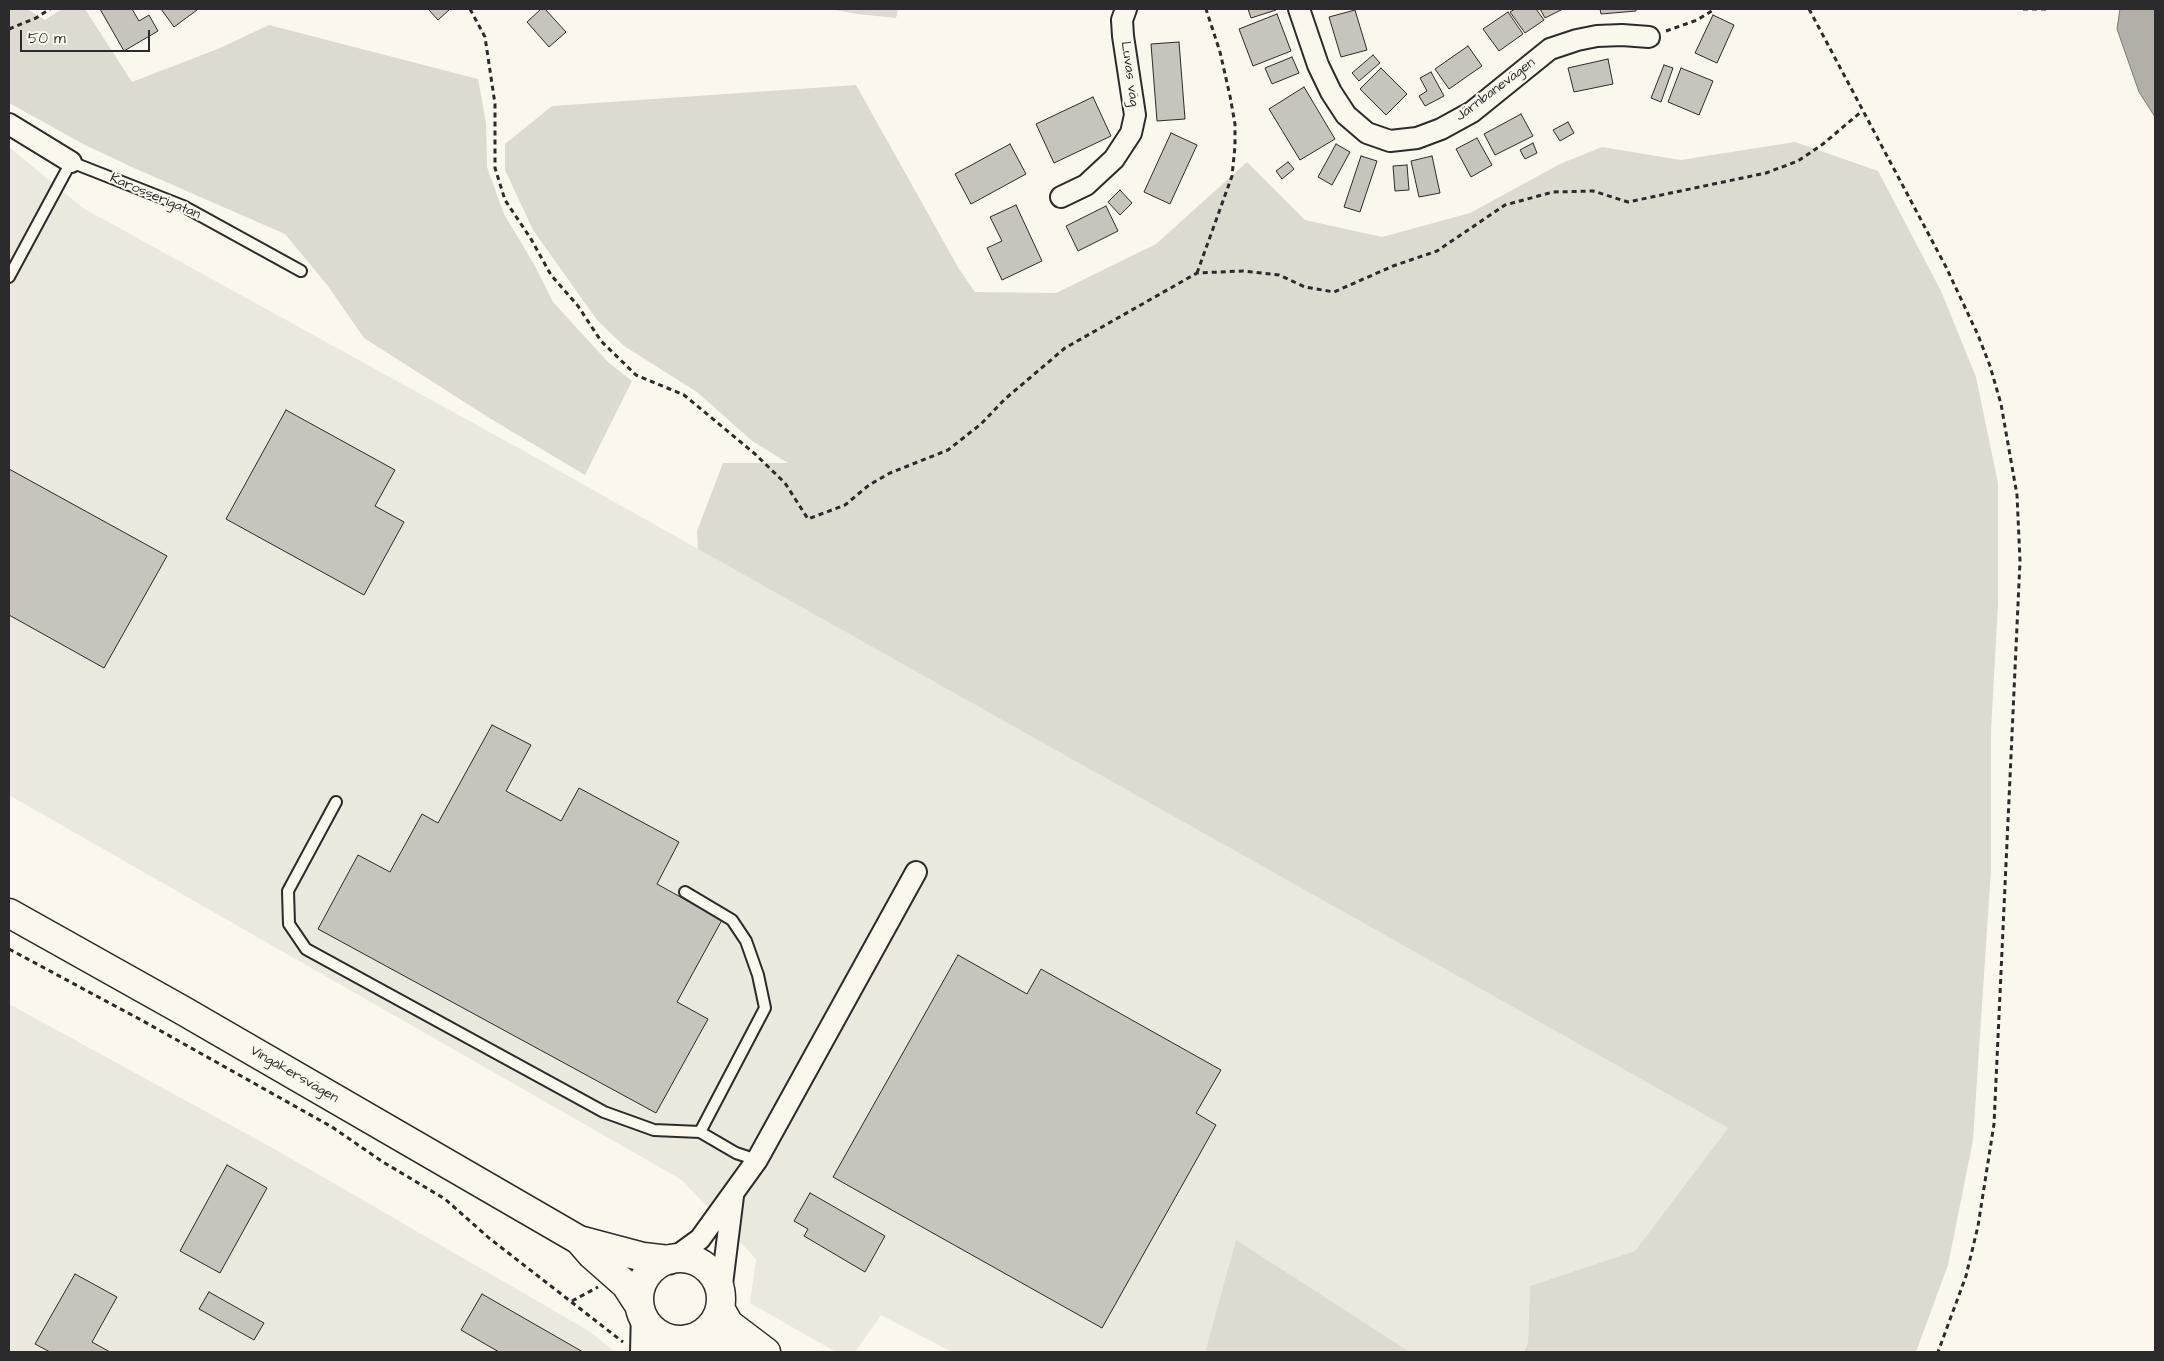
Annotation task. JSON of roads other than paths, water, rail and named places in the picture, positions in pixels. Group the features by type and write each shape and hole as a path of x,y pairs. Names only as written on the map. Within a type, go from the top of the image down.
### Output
{"main road":[{"name":"Vingåkersvägen","path":"9,913 182,1010 579,1240 643,1257 671,1259"},
{"name":"Vingåkersvägen","path":"579,1240 592,1256 626,1285 640,1308"},
{"path":"749,1352 713,1343 675,1343 656,1332 645,1320 640,1308 640,1289 647,1274 658,1264 671,1259 690,1258 704,1265 715,1277 720,1300 729,1324 766,1352"},
{"path":"675,1343 702,1334 713,1323 720,1300"}],"street":[{"name":"Luvas väg","path":"1061,197 1086,186 1114,159 1130,133 1135,115 1123,36 1122,20 1126,9"},
{"name":"Järnbanevägen","path":"1299,9 1318,64 1331,92 1346,115 1367,133 1390,141 1416,138 1441,129 1472,112 1550,49 1597,36 1650,37"},
{"name":"Karosserigatan","path":"9,124 71,162"},
{"path":"671,1259 700,1239 757,1160 916,872"},
{"path":"720,1300 733,1194"},
{"path":"634,1349 640,1308"}],"lane":[{"name":"Karosserigatan","path":"71,162 183,206 301,271"},
{"path":"9,277 71,162"},
{"path":"336,802 288,891 289,924 306,949 604,1112 654,1130 700,1132 736,1153 757,1160"},
{"path":"685,892 732,920 746,941 758,975 765,1008 700,1132"}]}
